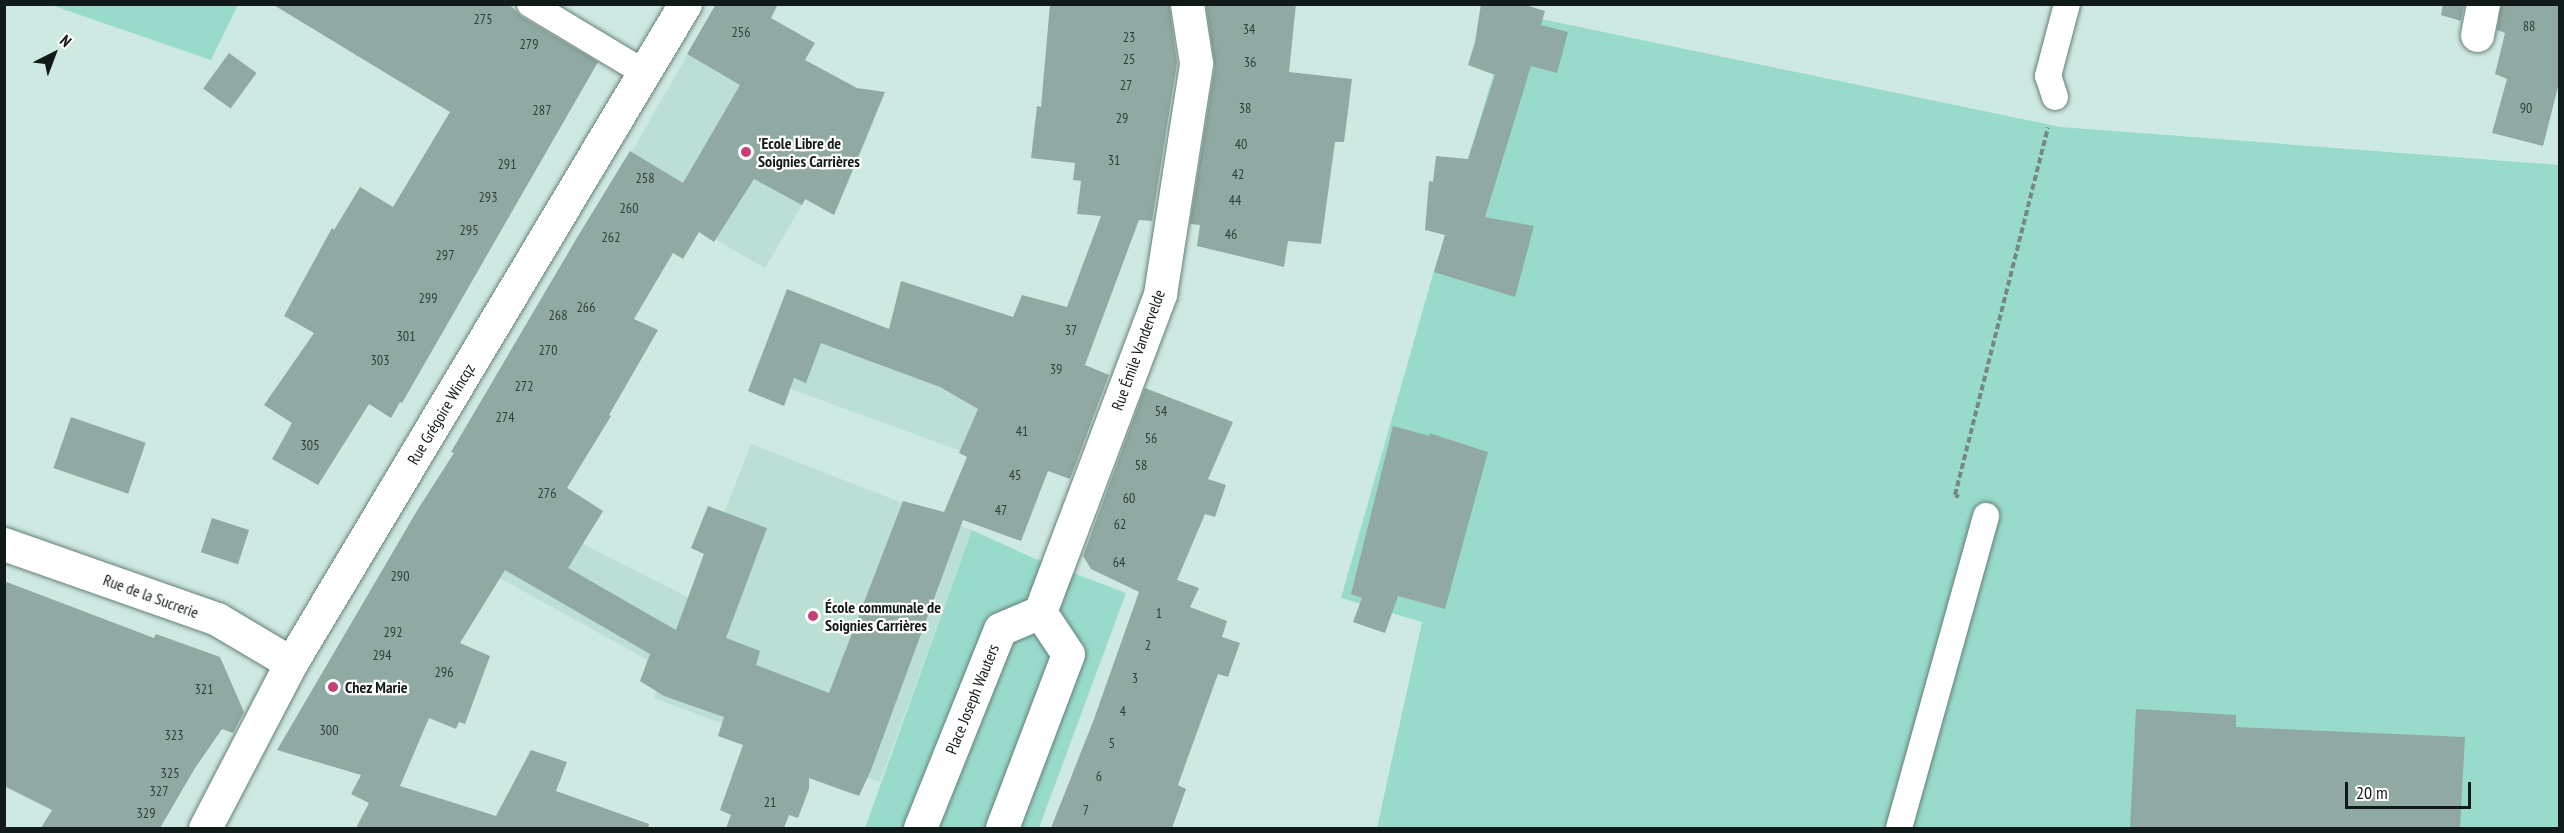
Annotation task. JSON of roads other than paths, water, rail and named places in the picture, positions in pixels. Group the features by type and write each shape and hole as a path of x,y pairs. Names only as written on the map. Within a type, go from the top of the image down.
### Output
{"street":[{"name":"Rue Grégoire Wincqz","path":"205,828 291,663 685,4"},
{"name":"Rue Émile Vandervelde","path":"1040,612 1160,294 1196,63 1187,4"},
{"name":"Rue de la Sucrerie","path":"4,544 217,620 291,663"},
{"name":"Place Joseph Wauters","path":"920,828 1000,629 1040,612"},
{"path":"1002,828 1068,654 1040,612"}],"lane":[{"path":"530,4 645,73"},
{"path":"2055,97 2048,76 2067,4"},
{"path":"1899,828 1986,516"}],"place":[{"name":"'Ecole Libre de Soignies Carrières","path":"746,152"},
{"name":"École communale de Soignies Carrières","path":"813,616"},
{"name":"Chez Marie","path":"333,687"}]}
